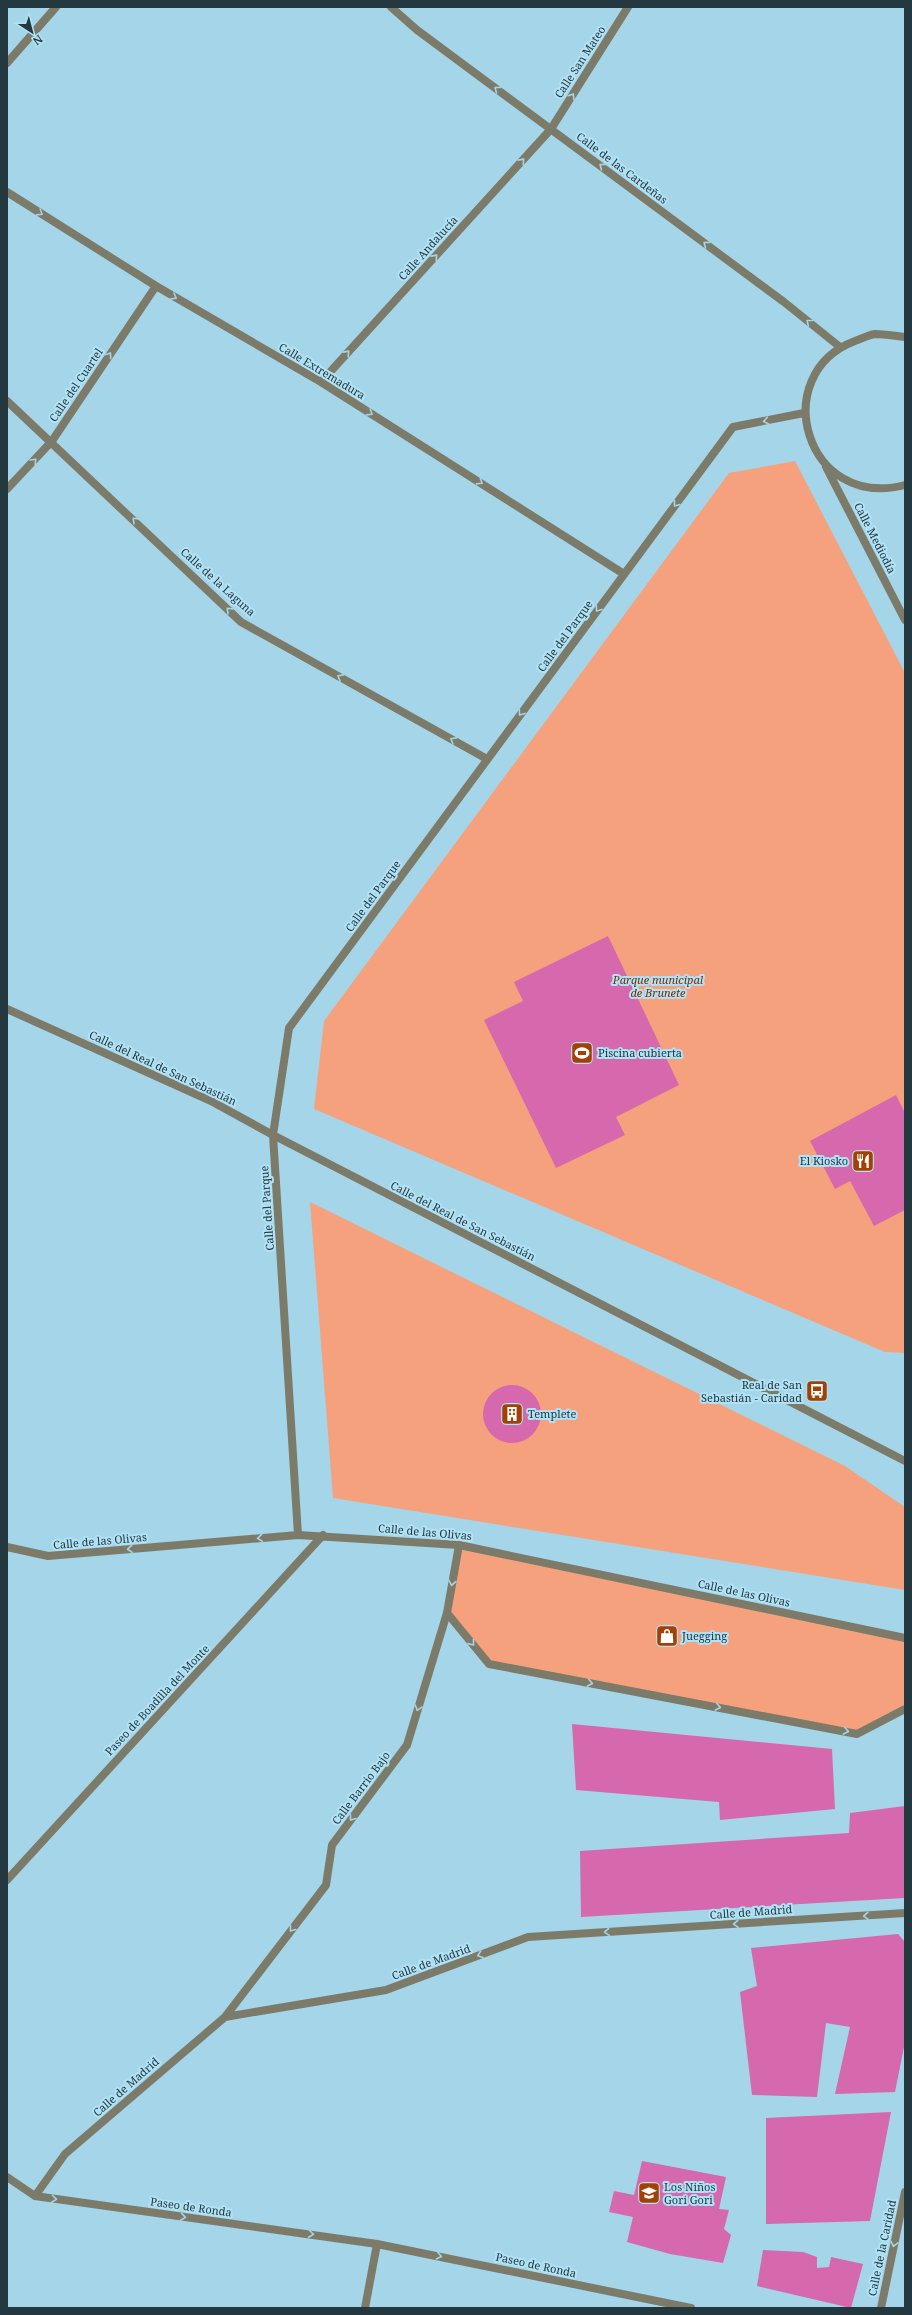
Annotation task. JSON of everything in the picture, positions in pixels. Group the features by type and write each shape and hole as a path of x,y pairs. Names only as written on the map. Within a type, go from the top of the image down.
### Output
{"street":[{"path":"7,63 56,7"},
{"name":"Calle de las Cardeñas","path":"391,7 417,30 784,302 840,347"},
{"name":"Calle San Mateo","path":"551,128 628,7"},
{"name":"Calle Andalucía","path":"321,382 551,128"},
{"name":"Calle Extremadura","path":"7,192 156,286 321,382 624,574"},
{"name":"Calle del Cuartel","path":"7,490 52,441 156,286"},
{"path":"905,337 873,334 840,347 814,376 804,413 810,442 826,466 853,485 886,490 905,486"},
{"name":"Calle de la Laguna","path":"7,402 52,441 241,622 487,760"},
{"name":"Calle del Parque","path":"298,1535 273,1135 289,1028 733,427 804,413"},
{"name":"Calle Mediodía","path":"826,466 905,620"},
{"name":"Calle del Real de San Sebastián","path":"7,1009 211,1101 273,1135 905,1461"},
{"name":"Calle de las Olivas","path":"7,1547 48,1556 298,1535 324,1535 459,1544 905,1638"},
{"name":"Paseo de Boadilla del Monte","path":"7,1880 324,1535"},
{"name":"Calle Barrio Bajo","path":"225,2016 326,1885 332,1845 407,1745 448,1613 459,1544"},
{"path":"448,1613 489,1664 857,1734 905,1709"},
{"name":"Calle de Madrid","path":"35,2196 65,2154 225,2016 386,1990 528,1937 905,1913"},
{"name":"Paseo de Ronda","path":"7,2177 35,2196 377,2244 691,2308"},
{"name":"Calle de la Caridad","path":"881,2308 905,2192"},
{"path":"365,2308 377,2244"}],"green space":[{"name":"Parque municipal de Brunete","path":"795,461 905,673 905,1353 885,1352 314,1109 324,1021 729,473"},
{"path":"310,1202 845,1466 905,1507 905,1590 333,1498"},
{"path":"459,1545 905,1638 905,1709 857,1734 489,1664 447,1613"}],"building":[{"name":"Piscina cubierta","path":"608,936 679,1085 616,1117 625,1135 556,1168 484,1020 523,1001 514,982"},
{"name":"El Kiosko","path":"896,1095 905,1113 905,1210 874,1226 850,1181 835,1189 810,1141"},
{"name":"Templete","path":"512,1385 528,1390 536,1398 541,1414 536,1430 528,1438 512,1443 496,1438 488,1430 483,1414 488,1398 496,1390"},
{"path":"572,1724 832,1749 835,1809 720,1820 719,1802 576,1790"},
{"path":"905,1806 904,1898 581,1917 580,1851 849,1833 850,1813"},
{"path":"898,1934 905,1942 905,2042 895,2092 835,2094 850,2027 826,2023 817,2097 752,2095 740,1992 757,1986 751,1948"},
{"path":"891,2112 870,2221 766,2224 766,2118"},
{"path":"642,2161 726,2177 719,2209 729,2210 724,2229 731,2235 723,2263 670,2254 627,2242 633,2217 609,2212 614,2191 634,2195"},
{"path":"763,2250 803,2252 817,2257 817,2268 829,2267 831,2257 863,2264 851,2308 757,2286"}],"place":[{"name":"Piscina cubierta","path":"582,1053"},
{"name":"El Kiosko","path":"863,1161"},
{"name":"Real de San Sebastián - Caridad","path":"817,1391"},
{"name":"Templete","path":"512,1414"},
{"name":"Juegging","path":"667,1636"},
{"name":"Los Niños Gori Gori","path":"649,2193"}]}
